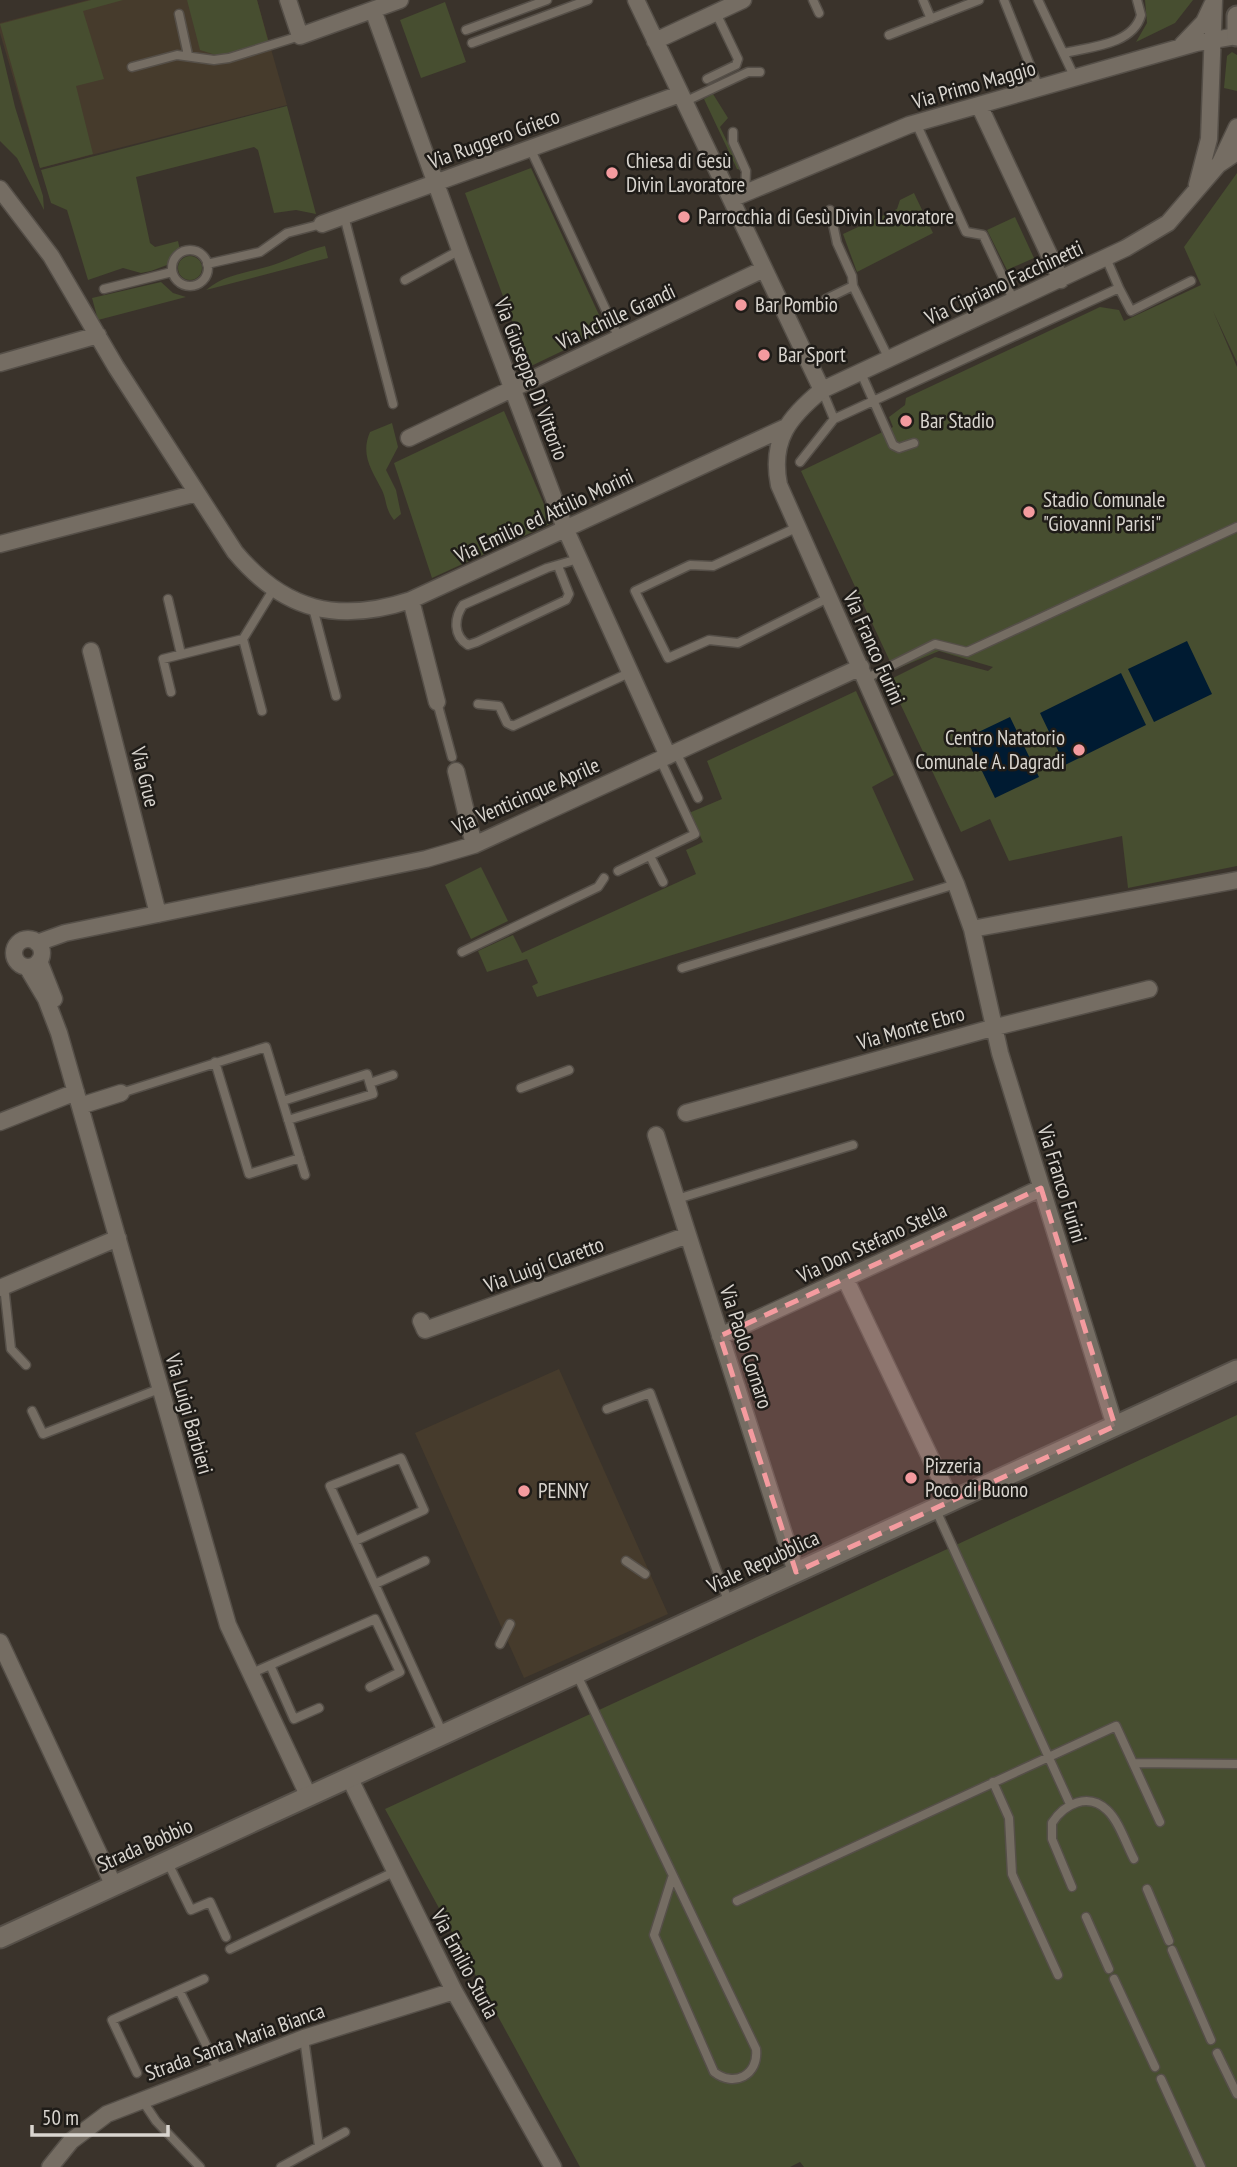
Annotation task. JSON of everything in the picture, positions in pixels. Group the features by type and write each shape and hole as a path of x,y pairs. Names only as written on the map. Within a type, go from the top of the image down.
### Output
{"main road":[{"path":"1237,16 1237,36"},
{"name":"Viale Repubblica","path":"309,1796 1237,1370"},
{"name":"Strada Bobbio","path":"0,1938 309,1796"}],"street":[{"path":"288,0 300,36 378,5 400,0"},
{"path":"636,0 682,98 738,196 764,269 822,390"},
{"path":"1177,48 1204,22 1214,0"},
{"name":"Via Cipriano Facchinetti","path":"1193,198 1209,139 1214,0"},
{"name":"Via Giuseppe Di Vittorio","path":"378,5 436,183 565,528 668,756"},
{"path":"655,41 729,5"},
{"name":"Via Primo Maggio","path":"738,196 916,123 1177,48 1237,36"},
{"name":"Via Ruggero Grieco","path":"322,224 530,148 682,98"},
{"path":"979,105 1061,280"},
{"name":"Via Cipriano Facchinetti","path":"822,390 1061,280 1168,223 1193,198 1219,165 1237,127"},
{"name":"Via Cipriano Facchinetti","path":"1219,165 1237,152"},
{"name":"Via Emilio ed Attilio Morini","path":"0,190 51,256 235,552 253,573 273,590 313,608 361,613 411,600 785,428"},
{"name":"Via Achille Grandi","path":"409,438 764,269"},
{"path":"0,363 98,335"},
{"name":"Via Franco Furini","path":"822,390 802,407 785,428 775,465 779,485 956,884 972,929 992,1028 1115,1426"},
{"path":"0,544 197,493"},
{"path":"411,600 437,702"},
{"name":"Via Grue","path":"91,651 158,914"},
{"name":"Via Venticinque Aprile","path":"25,954 65,933 426,859 474,845 668,756 863,673"},
{"path":"454,764 474,845"},
{"path":"972,929 1237,880"},
{"path":"0,958 25,954"},
{"name":"Via Luigi Barbieri","path":"25,954 57,1008 60,1033 78,1099 228,1625 309,1796"},
{"name":"Via Monte Ebro","path":"686,1113 992,1028 1149,989"},
{"path":"0,1122 78,1099 121,1093"},
{"name":"Via Paolo Cornaro","path":"656,1135 796,1572"},
{"name":"Via Don Stefano Stella","path":"720,1336 1041,1188"},
{"name":"Via Luigi Claretto","path":"421,1321 425,1331 688,1235"},
{"path":"2,1287 118,1238"},
{"path":"845,1278 943,1505"},
{"path":"0,1643 113,1884"},
{"name":"Via Emilio Sturla","path":"349,1777 454,1991 550,2166"},
{"name":"Strada Santa Maria Bianca","path":"51,2167 71,2141 107,2114 304,2038 454,1991"}],"lane":[{"path":"466,30 547,0"},
{"path":"472,43 588,0"},
{"path":"813,0 819,13"},
{"path":"923,0 931,19"},
{"path":"889,35 979,0"},
{"path":"1004,0 1039,88"},
{"path":"1038,0 1075,78"},
{"path":"1064,53 1109,42 1132,32 1141,15 1137,0"},
{"path":"707,79 736,65 738,59 729,5"},
{"path":"179,14 188,55"},
{"path":"132,67 188,55 214,60 229,58 300,36"},
{"path":"682,98 748,72 760,72"},
{"path":"916,123 966,232 983,235 1015,302"},
{"path":"733,132 733,142 746,171 738,196"},
{"path":"530,148 619,338"},
{"path":"830,210 837,243 852,276 853,286 890,360"},
{"path":"344,216 393,404"},
{"path":"207,264 260,252 287,233 322,224"},
{"path":"187,250 201,254 207,264 205,277 193,286 181,284 172,272 174,259 187,250"},
{"path":"405,280 460,250"},
{"path":"1106,258 1131,311 1191,281"},
{"path":"104,289 172,272"},
{"path":"826,299 853,286"},
{"path":"800,462 834,419 1119,288"},
{"path":"861,373 893,445 899,449 914,443"},
{"path":"822,390 834,419"},
{"path":"797,527 713,566 690,565 635,591 668,657 709,639 738,643 828,598"},
{"path":"863,673 934,644 967,652 1237,527"},
{"path":"558,566 569,594 566,600 477,642 468,645 462,641 455,626 456,615 463,605 547,568 578,559"},
{"path":"171,692 163,659 243,639 273,590"},
{"path":"168,599 181,654"},
{"path":"313,608 336,696"},
{"path":"243,639 262,711"},
{"path":"478,704 499,706 507,723 513,726 629,673"},
{"path":"437,702 454,764"},
{"path":"668,756 698,798"},
{"path":"618,871 695,834 668,756"},
{"path":"650,856 663,882"},
{"path":"462,952 598,887 604,878"},
{"path":"682,968 956,884"},
{"path":"121,1093 266,1047 305,1175"},
{"path":"215,1062 248,1174 300,1158"},
{"path":"521,1088 569,1070"},
{"path":"283,1101 367,1074 373,1094 288,1120"},
{"path":"370,1083 393,1075"},
{"path":"677,1199 853,1145"},
{"path":"2,1287 11,1349 26,1365"},
{"path":"33,1411 43,1434 159,1389"},
{"path":"607,1409 650,1393 729,1603"},
{"path":"355,1541 424,1510 401,1458 330,1486 355,1541 375,1584 443,1734"},
{"path":"943,1505 1070,1804"},
{"path":"375,1584 425,1561"},
{"path":"626,1561 645,1574"},
{"path":"252,1673 375,1619 400,1672 370,1687"},
{"path":"500,1644 510,1624"},
{"path":"270,1665 294,1719 319,1708"},
{"path":"576,1673 756,2049 755,2065 744,2077 728,2080 714,2072 654,1935 672,1878"},
{"path":"737,1901 1116,1726 1160,1822"},
{"path":"1133,1763 1237,1764"},
{"path":"993,1782 1009,1818 1012,1874 1058,1975"},
{"path":"1072,1887 1052,1839 1052,1823 1070,1804 1083,1800 1093,1802 1108,1811 1134,1859"},
{"path":"167,1861 191,1910 210,1902 226,1937"},
{"path":"230,1949 394,1872"},
{"path":"1147,1889 1169,1941"},
{"path":"1086,1917 1109,1969"},
{"path":"1172,1951 1211,2040"},
{"path":"137,2073 113,2020 204,1979"},
{"path":"1114,1979 1154,2067"},
{"path":"179,1990 218,2069"},
{"path":"304,2038 319,2146"},
{"path":"1217,2053 1237,2094"},
{"path":"1161,2079 1201,2167"},
{"path":"142,2100 156,2120 200,2167"},
{"path":"281,2167 345,2133"}],"highlighted area":[{"path":"1041,1188 1115,1426 796,1572 720,1336"}],"shaded area":[{"path":"88,0 257,0 287,105 40,168 0,33 0,23"},
{"path":"559,1369 668,1614 524,1678 415,1433"}],"green space":[{"path":"91,0 123,0 83,11 104,79 76,86 93,154 40,168 0,24"},
{"path":"187,0 257,0 269,44 222,57 200,50"},
{"path":"1145,0 1193,0 1175,23 1136,42 1147,23"},
{"path":"445,2 466,62 421,78 400,20"},
{"path":"0,44 15,107 43,196 44,210 17,158 0,141"},
{"path":"1232,52 1237,55 1237,91 1224,88 1227,56"},
{"path":"713,94 728,118 720,127 741,170 737,169 704,99"},
{"path":"287,106 316,214 296,210 274,213 258,150 254,147 136,177 150,243 155,247 178,241 180,250 167,265 151,271 141,273 123,268 88,280 67,210 51,203 41,170"},
{"path":"531,168 606,330 529,367 465,193"},
{"path":"1237,173 1237,362 1213,311 1237,367 1237,866 1128,888 1122,836 1009,861 990,819 961,832 889,680 935,657 988,671 993,667 939,651 894,670 801,471 893,427 889,417 905,405 906,398 1100,307 1119,310 1124,321 1201,285 1184,247"},
{"path":"914,193 933,233 857,272 843,234 897,209 900,200"},
{"path":"1015,217 1034,258 1007,270 987,230"},
{"path":"325,246 328,258 206,290 230,277"},
{"path":"190,256 199,259 202,268 199,277 190,280 181,277 178,268 181,259"},
{"path":"161,282 173,293 186,297 98,320 92,298"},
{"path":"504,411 552,523 432,578 394,463"},
{"path":"392,423 398,447 386,470 396,490 401,514 394,520 368,462 366,448 370,432"},
{"path":"856,691 894,775 872,787 914,880 537,997 532,986 538,983 527,959 487,972 478,951 513,935 522,953 696,874 686,850 703,842 689,813 722,799 707,761"},
{"path":"481,867 508,921 471,939 445,885"},
{"path":"1237,1415 1237,2167 804,2167 800,2162 790,2167 580,2167 385,1809"}],"water":[{"path":"1187,641 1212,694 1154,722 1128,669"},
{"path":"1121,673 1146,725 1065,765 1040,713"},
{"path":"1010,717 1039,777 995,798 966,738"}],"place":[{"name":"Chiesa di Gesù Divin Lavoratore","path":"612,173"},
{"name":"Parrocchia di Gesù Divin Lavoratore","path":"684,217"},
{"name":"Bar Pombio","path":"741,305"},
{"name":"Bar Sport","path":"764,355"},
{"name":"Bar Stadio","path":"906,421"},
{"name":"Stadio Comunale \"Giovanni Parisi\"","path":"1029,512"},
{"name":"Centro Natatorio Comunale A. Dagradi","path":"1079,750"},
{"name":"Pizzeria Poco di Buono","path":"911,1478"},
{"name":"PENNY","path":"524,1491"}]}
